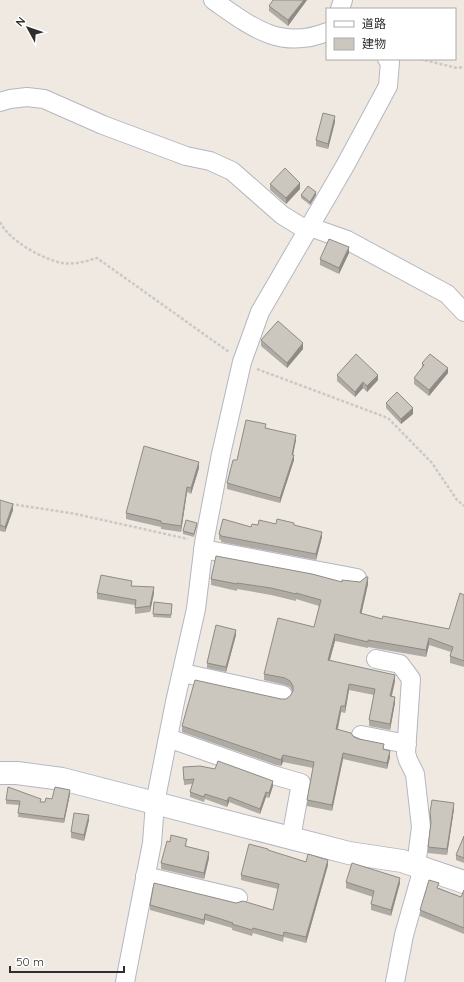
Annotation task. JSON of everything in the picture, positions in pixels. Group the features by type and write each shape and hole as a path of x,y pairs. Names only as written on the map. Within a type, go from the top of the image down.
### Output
{"street":[{"path":"213,0 248,25 268,34 296,39 313,38 326,32"},
{"path":"125,982 152,842 155,802 196,609 204,546 221,454 242,362 260,312 346,164 388,86 390,62 388,60"},
{"path":"0,102 27,97 44,99 103,125 186,156 210,161 232,172 282,215 309,228 347,240 447,294 464,312"},
{"path":"204,546 356,578"},
{"path":"376,659 400,664 412,679 406,754 415,774 420,827 419,867 395,982"},
{"path":"183,673 283,695"},
{"path":"361,734 407,744"},
{"path":"168,738 273,775 301,783 291,838"},
{"path":"0,773 18,773 62,779 349,853 402,861 464,882"},
{"path":"146,876 238,898"}],"path":[{"path":"424,60 457,68 464,67"},
{"path":"0,222 20,244 44,257 65,264 86,262 96,258 242,362 264,372 388,418 432,463 457,500 464,506"},
{"path":"8,503 76,514 204,546"}],"building":[{"path":"273,0 304,0 288,20 269,6"},
{"path":"323,113 335,116 328,144 316,140"},
{"path":"285,168 300,183 286,198 270,184"},
{"path":"308,186 316,192 310,202 301,195"},
{"path":"329,239 349,247 339,268 320,259"},
{"path":"278,321 303,343 287,363 261,340"},
{"path":"356,354 378,375 367,386 363,382 355,392 337,375"},
{"path":"430,354 448,368 429,390 414,378 424,365 422,363"},
{"path":"397,392 413,408 401,419 386,403"},
{"path":"246,420 266,424 265,428 296,435 292,455 294,455 280,498 227,483 233,460 237,460"},
{"path":"144,446 199,462 191,488 187,487 181,526 161,523 161,521 126,513"},
{"path":"0,500 13,504 5,527 0,525"},
{"path":"223,519 251,527 252,524 258,525 259,520 276,524 277,519 322,532 316,554 221,536 219,534"},
{"path":"186,520 197,523 194,534 183,531"},
{"path":"216,556 312,574 342,582 342,580 360,582 368,577 360,613 382,619 383,616 449,629 460,593 464,595 464,661 450,656 453,647 429,638 426,650 368,640 368,642 335,634 328,660 395,675 390,696 395,697 390,724 369,720 375,689 349,684 345,706 341,706 336,729 351,733 354,737 359,739 384,744 383,749 390,751 387,763 343,753 332,805 307,800 314,762 283,755 281,760 182,726 195,680 281,699 286,699 290,696 293,691 293,686 290,681 285,678 264,674 278,618 314,627 321,600 271,588 211,579"},
{"path":"101,575 132,581 131,586 154,587 150,606 135,608 136,600 97,593"},
{"path":"154,602 172,604 171,615 153,614"},
{"path":"216,625 236,630 226,667 207,663"},
{"path":"218,761 273,781 269,793 266,792 260,809 229,797 227,801 205,794 204,797 190,792 194,779 184,780 183,767 200,766 215,769"},
{"path":"8,787 41,799 40,802 45,802 46,798 52,799 55,787 70,790 64,819 18,813 20,801 6,800"},
{"path":"432,800 454,803 447,849 428,847"},
{"path":"74,813 89,815 84,835 71,832"},
{"path":"171,835 187,839 185,846 209,852 204,873 161,863 167,841 170,842"},
{"path":"464,836 464,858 456,855"},
{"path":"249,844 306,862 308,854 328,860 306,937 284,932 283,936 253,928 252,930 205,914 204,920 150,905 154,883 236,903 243,901 273,910 279,884 241,875"},
{"path":"352,863 400,878 391,910 371,904 374,891 346,882"},
{"path":"429,880 439,883 437,888 461,897 464,890 464,928 420,910"}]}
